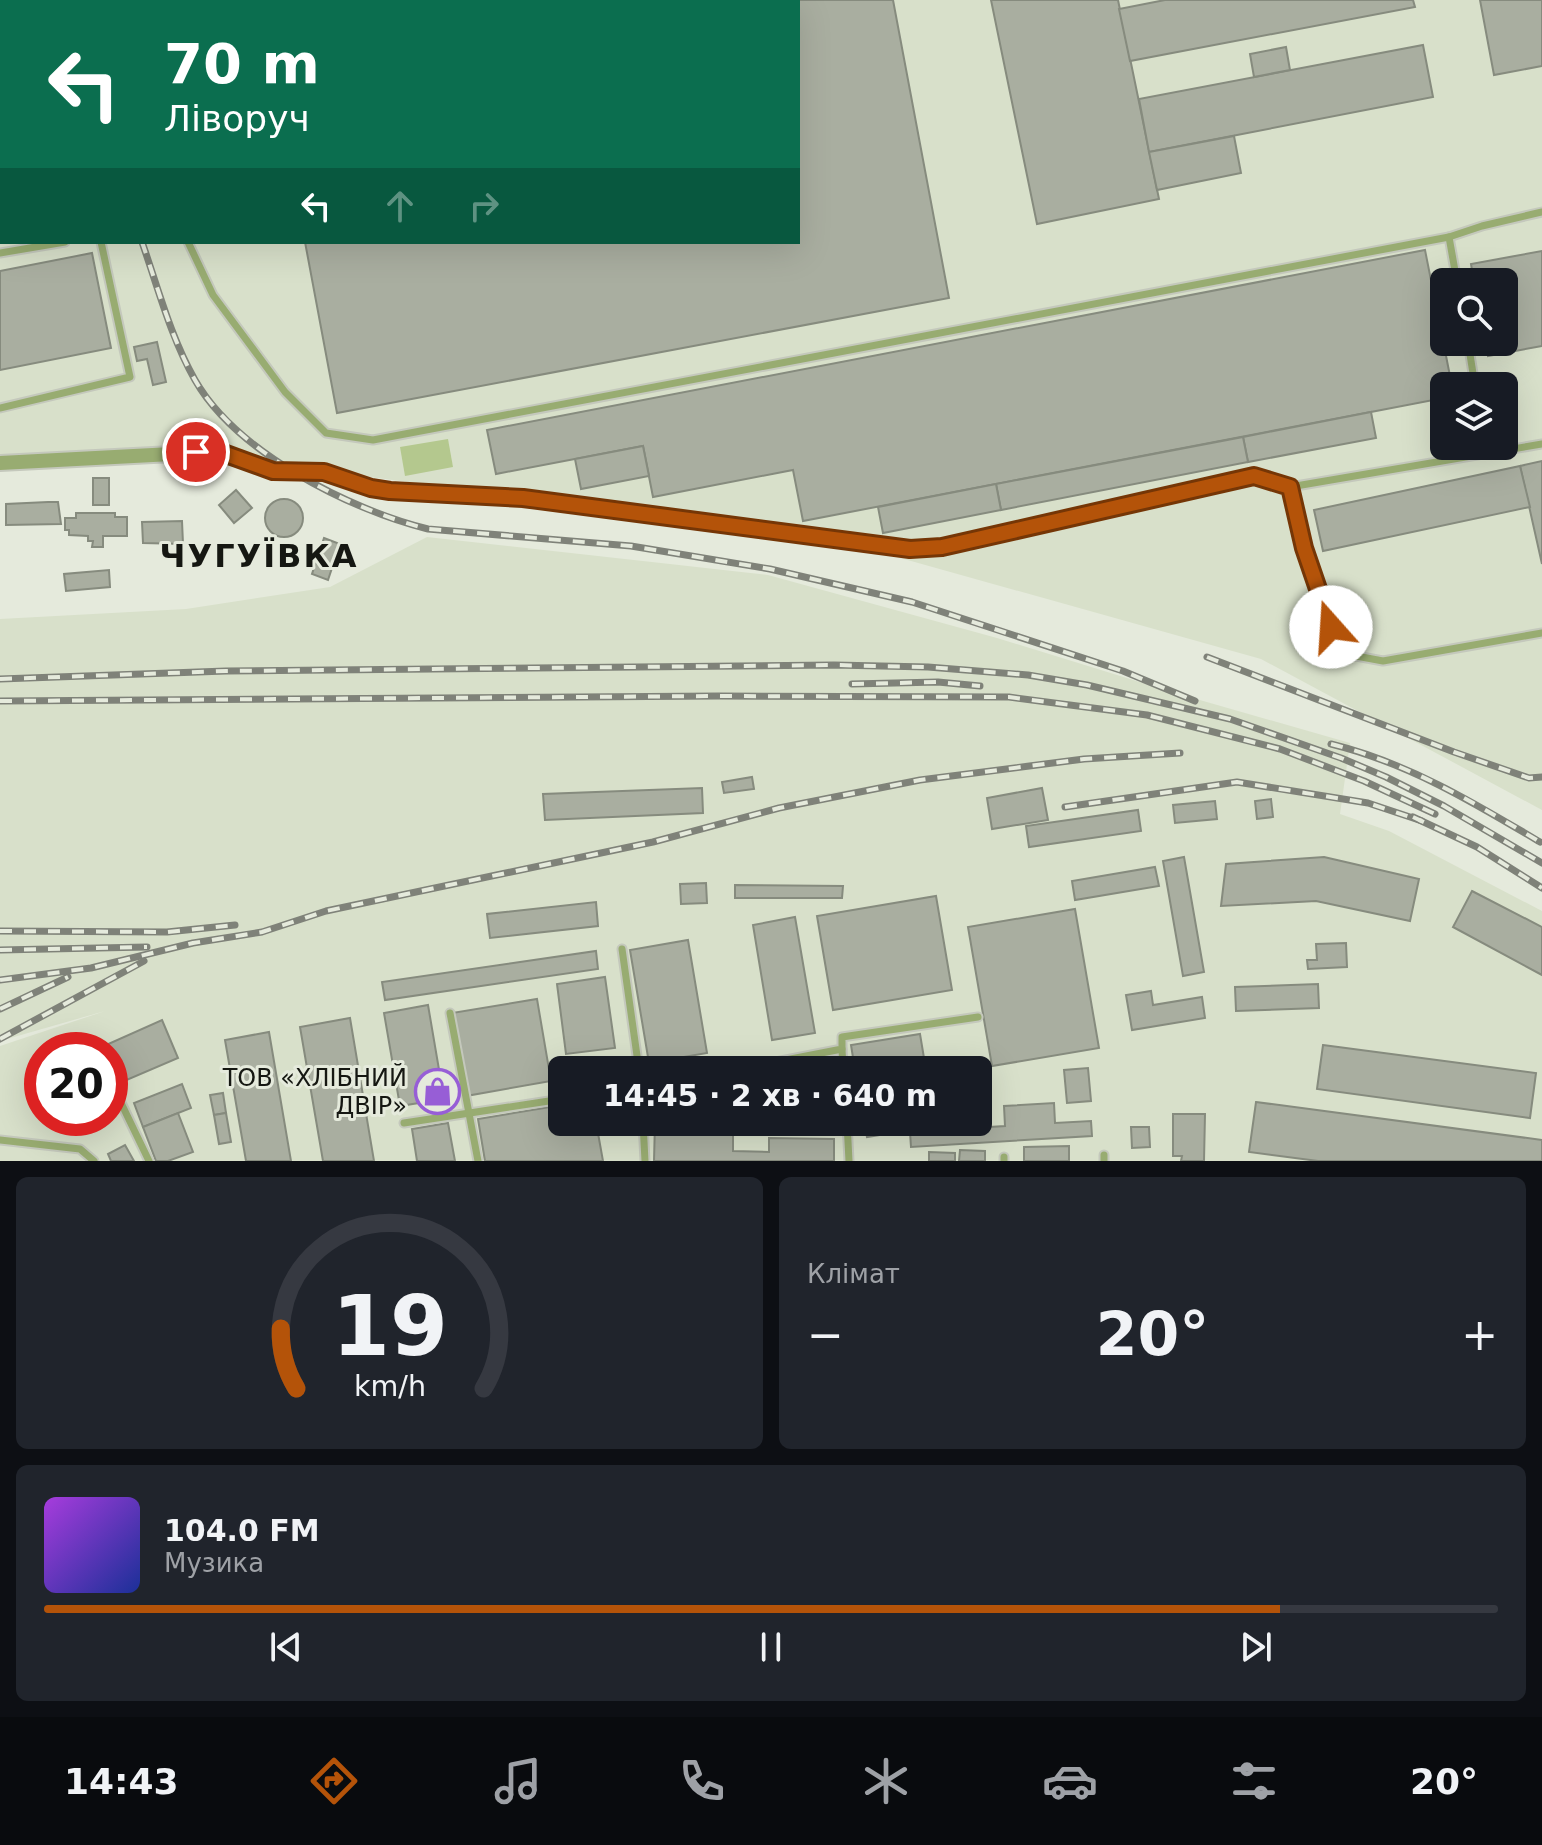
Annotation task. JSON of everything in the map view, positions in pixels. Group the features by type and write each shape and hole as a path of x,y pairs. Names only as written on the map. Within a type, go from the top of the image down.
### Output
{"street":[{"path":"0,463 210,452 226,454 262,469 284,471"}],"lane":[{"path":"189,244 213,295 285,392 326,433 373,440 1449,237 1542,212"},
{"path":"1449,237 1455,268"},
{"path":"0,253 53,244"},
{"path":"0,408 130,377 101,244"},
{"path":"1518,447 1542,444"},
{"path":"284,471 324,472 390,491 523,498 910,549 942,547 1254,476 1290,487 1434,460"},
{"path":"1290,487 1304,548 1340,653 1383,661 1542,633"},
{"path":"622,949 637,1056"},
{"path":"450,1013 478,1161"},
{"path":"842,1056 842,1037 978,1017"},
{"path":"806,1056 842,1049"},
{"path":"404,1123 548,1101"},
{"path":"128,1117 149,1161"},
{"path":"644,1136 645,1161"},
{"path":"848,1136 849,1161"},
{"path":"0,1140 80,1149 94,1161"}],"shaded area":[{"path":"800,0 1542,0 1542,810 1261,659 822,536 177,452 0,462 0,244 800,244"},
{"path":"427,537 768,575 997,638 1350,743 1340,814 1389,831 1542,911 1542,1161 0,1161 0,1046 24,1038 24,1136 128,1136 128,1032 42,1032 105,1011 0,1041 0,619 186,609 330,587"}],"green space":[{"path":"448,439 453,467 405,476 400,447"}],"building":[{"path":"800,0 893,0 949,298 337,413 305,244 800,244"},
{"path":"991,0 1118,0 1159,199 1037,224"},
{"path":"1165,0 1413,0 1415,7 1130,61 1119,9"},
{"path":"1480,0 1542,0 1542,66 1494,75"},
{"path":"1423,45 1433,97 1149,152 1139,99"},
{"path":"1286,47 1290,70 1254,77 1250,54"},
{"path":"1234,136 1241,173 1157,190 1149,152"},
{"path":"1425,250 1430,275 1430,356 1446,356 1449,372 1430,372 1430,401 803,521 793,470 653,497 643,446 496,474 487,430"},
{"path":"1542,251 1542,346 1518,350 1518,268 1472,268 1471,264"},
{"path":"92,253 111,348 0,370 0,271"},
{"path":"157,342 166,382 153,385 147,359 137,361 134,347"},
{"path":"1371,412 1376,438 1248,462 1243,437"},
{"path":"1243,437 1248,462 1001,510 996,484"},
{"path":"643,446 649,476 581,489 575,459"},
{"path":"1542,461 1542,564 1520,466"},
{"path":"1520,466 1530,507 1323,551 1314,510"},
{"path":"93,478 109,478 109,505 93,505"},
{"path":"996,484 1001,510 883,533 878,507"},
{"path":"236,490 252,508 234,523 219,505"},
{"path":"284,499 298,504 303,518 298,532 284,537 270,532 265,518 270,504"},
{"path":"58,502 61,524 6,525 6,504"},
{"path":"76,513 115,513 115,517 127,517 127,536 103,536 103,547 92,547 93,541 88,541 88,536 69,535 69,530 65,530 65,518 76,518"},
{"path":"182,521 183,544 143,543 142,522"},
{"path":"324,538 340,544 328,580 312,574"},
{"path":"109,570 110,587 66,591 64,574"},
{"path":"752,777 754,789 724,793 722,782"},
{"path":"702,788 703,813 545,820 543,794"},
{"path":"1042,788 1048,820 992,829 987,798"},
{"path":"1271,799 1273,817 1257,819 1255,801"},
{"path":"1215,801 1217,819 1175,823 1173,805"},
{"path":"1138,810 1141,831 1029,847 1026,826"},
{"path":"1184,857 1204,972 1183,976 1163,861"},
{"path":"1324,857 1419,879 1410,921 1316,901 1221,906 1226,864"},
{"path":"1155,867 1159,886 1075,900 1072,881"},
{"path":"706,883 707,903 681,904 680,884"},
{"path":"735,885 843,886 842,898 735,898"},
{"path":"1472,891 1542,927 1542,975 1453,927"},
{"path":"936,896 952,990 833,1010 817,916"},
{"path":"596,902 598,926 490,938 487,914"},
{"path":"1075,909 1099,1048 992,1066 968,927"},
{"path":"795,917 815,1033 772,1040 753,925"},
{"path":"688,940 707,1053 648,1056 630,950"},
{"path":"1346,943 1347,967 1308,969 1307,960 1317,960 1316,944"},
{"path":"596,951 598,969 385,1000 382,982"},
{"path":"605,977 615,1048 566,1054 557,984"},
{"path":"1318,984 1319,1008 1236,1011 1235,987"},
{"path":"1151,991 1153,1005 1202,997 1205,1018 1132,1030 1126,995"},
{"path":"537,999 548,1082 466,1096 452,1013"},
{"path":"428,1005 444,1099 400,1106 384,1013"},
{"path":"350,1018 374,1161 323,1161 300,1027"},
{"path":"162,1020 178,1058 128,1079 128,1035"},
{"path":"269,1032 291,1161 246,1161 225,1040"},
{"path":"920,1034 924,1056 853,1056 851,1045"},
{"path":"1323,1045 1536,1073 1530,1118 1317,1089"},
{"path":"1088,1068 1091,1101 1067,1103 1064,1070"},
{"path":"182,1084 191,1108 143,1127 134,1103"},
{"path":"223,1093 226,1113 214,1115 210,1095"},
{"path":"1256,1102 1542,1140 1542,1161 1318,1161 1249,1152"},
{"path":"1054,1103 1055,1123 1091,1121 1092,1136 911,1147 910,1136 992,1136 992,1127 1005,1126 1004,1106"},
{"path":"548,1107 548,1136 599,1136 603,1161 485,1161 478,1119"},
{"path":"178,1113 193,1152 168,1161 156,1161 143,1127"},
{"path":"226,1113 231,1142 219,1144 214,1115"},
{"path":"1173,1114 1205,1114 1204,1161 1181,1161 1182,1156 1173,1156"},
{"path":"448,1123 455,1161 417,1161 412,1129"},
{"path":"1131,1127 1149,1127 1150,1147 1132,1148"},
{"path":"655,1136 733,1136 733,1151 769,1152 769,1138 834,1139 834,1161 654,1161"},
{"path":"125,1145 134,1161 111,1161 108,1154"},
{"path":"1069,1146 1069,1161 1024,1161 1024,1147"},
{"path":"960,1150 985,1151 985,1161 959,1161"},
{"path":"929,1152 955,1153 955,1161 929,1161"}],"railway":[{"path":"143,244 179,347 195,380 214,406 266,454 364,508 428,529 631,546 770,569 912,602 1123,671 1195,701"},
{"path":"1207,657 1454,752 1529,778 1542,777"},
{"path":"0,679 226,671 834,665 928,667 1028,675 1087,685 1230,719 1341,758 1444,806 1542,863"},
{"path":"852,684 938,682 980,686"},
{"path":"0,701 1009,697 1147,715 1280,749 1364,781 1435,814"},
{"path":"1331,744 1413,773 1465,798 1540,842"},
{"path":"0,980 91,968 193,943 262,932 326,911 653,842 779,808 920,780 1084,759 1180,753"},
{"path":"1065,807 1237,782 1368,803 1422,821"},
{"path":"1413,817 1477,847 1542,888"},
{"path":"0,931 167,932 235,925"},
{"path":"0,950 147,947"},
{"path":"0,1039 144,961"},
{"path":"0,1009 68,977"}],"place":[{"name":"ТОВ «ХЛІБНИЙ ДВІР»","path":"438,1092"}],"district":[{"name":"ЧУГУЇВКА","path":"259,556"}],"route":[{"path":"196,452 226,454 273,471 324,472 390,491 523,498 910,549 942,547 1254,476 1290,487 1304,548 1331,627"}]}
